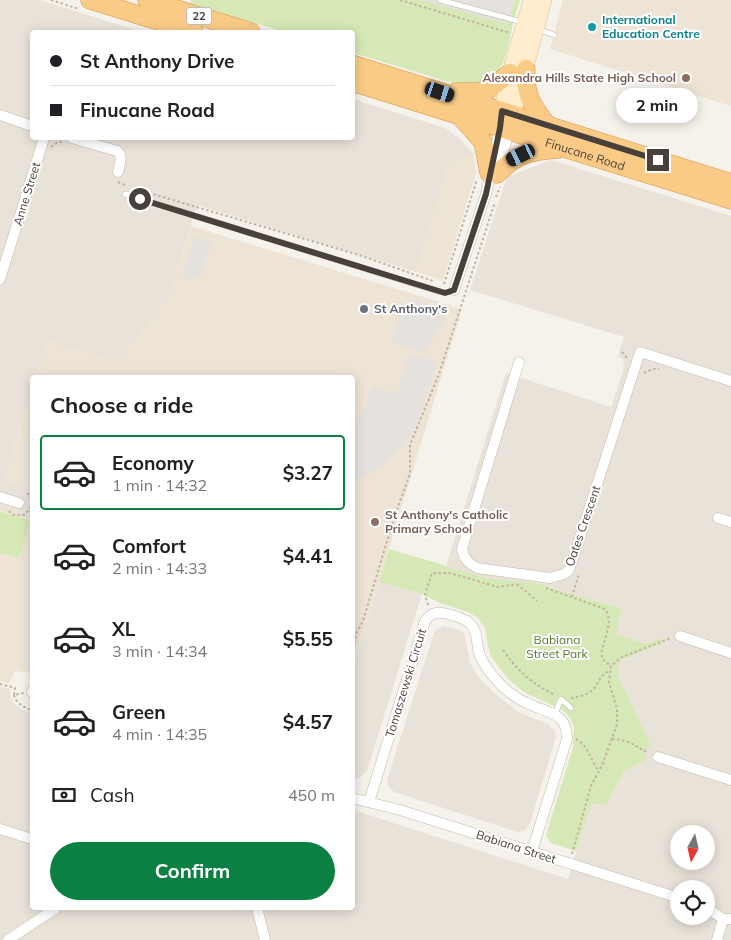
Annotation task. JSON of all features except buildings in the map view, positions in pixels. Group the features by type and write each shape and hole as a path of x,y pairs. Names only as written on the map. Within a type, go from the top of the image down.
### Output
{"highway":[{"name":"22","path":"90,0 188,30"},
{"name":"22","path":"147,0 244,30"},
{"name":"Finucane Road","path":"355,65 440,92 565,149 731,200"},
{"path":"440,92 476,92 489,89 518,71 526,86 532,106 548,126"},
{"name":"Finucane Road","path":"355,83 459,115 548,126 731,183"},
{"path":"459,115 483,142 491,177 511,160 521,155 529,152 565,149"}],"main road":[{"path":"506,121 527,29 531,0"},
{"path":"527,29 544,0"}],"street":[{"path":"0,115 30,125"},
{"path":"454,290 486,194 506,121"},
{"path":"67,140 120,153 121,157 116,176"},
{"name":"Anne Street","path":"0,279 47,142"},
{"name":"Oates Crescent","path":"519,362 462,549 464,557 469,564 477,568 550,578 564,574 571,565 640,352 731,381"},
{"path":"0,497 19,503"},
{"path":"718,518 731,522"},
{"name":"Tomaszewski Circuit","path":"369,802 425,621 433,614 444,614 465,620 472,625 476,632 480,656 502,685 515,696 529,704 555,714"},
{"path":"680,636 731,652"},
{"path":"532,851 567,737 565,725 555,714"},
{"path":"658,757 731,780"},
{"name":"Babiana Street","path":"355,799 400,810 670,895"},
{"path":"0,829 30,838"},
{"path":"8,940 53,910"},
{"path":"258,910 265,940"},
{"path":"715,912 727,919 717,940"}],"lane":[{"path":"440,0 527,29 554,35"},
{"path":"125,194 440,292 454,290"},
{"path":"555,714 561,699 571,708"}],"path":[{"path":"400,0 527,29"},
{"path":"47,142 51,147 58,142 67,140"},
{"path":"116,176 124,185 359,255 433,281"},
{"path":"443,284 491,177"},
{"path":"355,640 363,621 410,474 410,445 439,374 491,177"},
{"path":"640,378 643,374 653,369 663,368"},
{"path":"572,597 580,569"},
{"path":"433,614 425,598 432,573 450,573 498,587 524,583"},
{"path":"517,584 537,601"},
{"path":"544,587 605,609 608,613 608,634 602,654 603,660 611,666"},
{"path":"569,864 591,786 612,739 618,717 611,691 609,671 611,666 622,657 665,639 680,636"},
{"path":"503,650 522,674 543,690 561,699 587,693 609,671"},
{"path":"0,684 15,688 14,695 18,702 30,709"},
{"path":"14,695 30,692"},
{"path":"567,737 573,738 585,745 599,771"},
{"path":"612,739 633,742 641,749 658,757"}],"shaded area":[{"path":"0,0 40,0 136,30 30,30 30,140 355,140 355,100 445,128 459,138 474,154 449,164 416,272 197,205 169,297 118,363 47,341 37,375 30,375 30,395 4,481 30,489 30,520 0,510"},
{"path":"421,0 514,0 508,24"},
{"name":"Alexandra Hills State High School","path":"563,0 731,0 731,106 550,49"},
{"path":"474,154 476,173 443,281 416,272 449,164"},
{"path":"551,160 731,216 731,940 0,940 0,687 10,689 10,696 14,704 30,712 30,910 355,910 355,811 568,879 591,803 607,804 624,771 646,760 645,752 651,745 617,674 621,660 662,643 661,638 645,644 614,634 622,609 536,583 487,578 446,566 506,373 611,407 624,368 623,359 618,356 624,337 470,290 507,177"},
{"name":"St Anthony's Catholic Primary School","path":"191,226 462,309 355,660 355,375 37,375 47,341 119,362 169,297"},
{"path":"194,237 211,242 200,279 192,277 191,280 182,277"},
{"path":"412,299 448,310 444,322 423,352 392,342 404,303 410,304"},
{"path":"409,354 437,363 414,430 403,445 380,467 361,478 355,478 355,429 373,387 397,394"},
{"path":"30,395 30,489 4,482"},
{"path":"30,517 30,673 15,671 9,683 0,681 0,553 19,558"},
{"path":"379,582 422,594 367,771 355,779 355,661"},
{"path":"443,626 462,631 465,635 470,663 479,678 499,697 519,712 548,724 555,731 556,737 530,823 524,831 518,832 394,792 388,786 387,780 433,636 435,631"}],"green space":[{"path":"191,0 520,0 504,60 496,74 482,81 460,85 355,54 355,30 278,30 190,4"},
{"path":"0,511 30,520 19,558 0,553"},
{"name":"Babiana Street Park","path":"389,549 487,578 536,583 622,609 615,634 645,644 661,638 663,643 621,660 617,674 651,745 645,752 646,760 624,771 607,804 591,804 576,851 551,843 546,835 573,747 574,727 570,718 564,711 524,692 508,679 490,655 485,628 478,618 468,612 440,603 422,594 379,582"}],"place":[{"name":"International Education Centre","path":"592,27"},
{"name":"Alexandra Hills State High School","path":"686,78"},
{"name":"St Anthony's","path":"364,309"},
{"name":"St Anthony's Catholic Primary School","path":"375,522"}],"route":[{"path":"140,199 445,293 454,290 486,194 502,111 658,160"}]}
